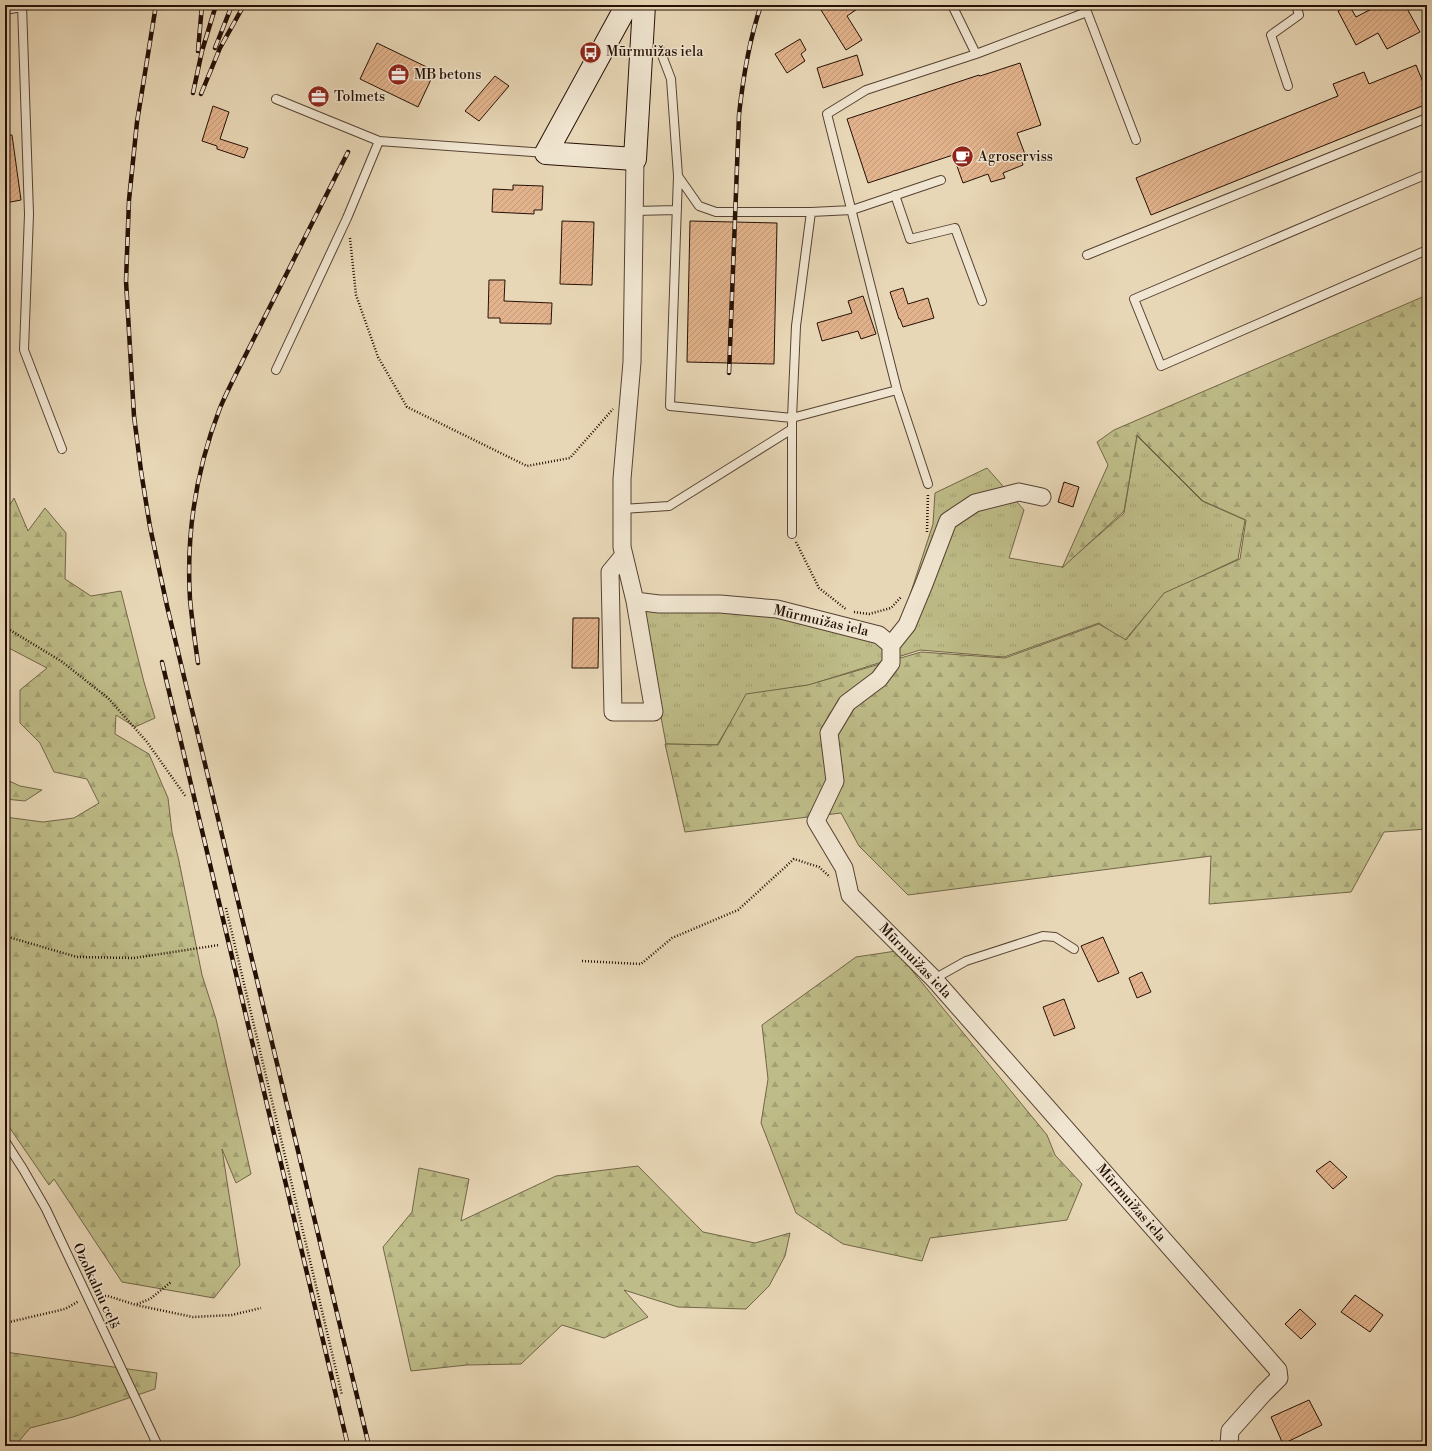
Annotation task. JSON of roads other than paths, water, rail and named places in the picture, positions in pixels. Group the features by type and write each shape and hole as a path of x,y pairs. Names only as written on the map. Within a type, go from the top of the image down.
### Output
{"street":[{"path":"627,5 546,153 635,159"},
{"path":"624,555 610,572 613,712 654,712 635,601 624,555 622,547 622,479 632,362 635,159 644,5"},
{"path":"890,645 907,624 948,521 975,503 1019,492 1042,497"},
{"name":"Mūrmuižas iela","path":"635,601 659,604 720,604 778,609 879,635 890,645 891,663 879,679 847,703 829,732 835,781 816,821 844,868 850,895 934,979 1278,1370 1279,1378 1230,1431 1228,1445 1230,1446"}],"lane":[{"path":"952,5 976,54"},
{"path":"1288,86 1271,34 1299,15 1296,5"},
{"path":"5,10 22,6 29,214 24,350 62,449"},
{"path":"928,484 897,390 827,114 866,90 976,54 1087,12 1136,140"},
{"path":"660,50 671,79 678,176 670,406 792,418 897,390"},
{"path":"276,99 378,142 546,153"},
{"path":"1087,255 1427,118"},
{"path":"276,370 348,218 378,142"},
{"path":"1427,174 1134,299 1161,366 1427,250"},
{"path":"678,176 699,206 716,212 811,212 852,210 941,180"},
{"path":"895,195 910,239 955,228 982,301"},
{"path":"634,211 677,210"},
{"path":"792,534 792,418 796,326 811,212"},
{"path":"622,509 668,506 792,429"},
{"path":"934,979 966,962 1043,936 1055,937 1074,949"},
{"name":"Ozolkalnu ceļš","path":"5,1140 46,1210 158,1446"}],"railway":[{"path":"156,5 137,122 129,200 126,281 134,416 141,471 150,527 167,606 369,1446"},
{"path":"198,51 202,5"},
{"path":"193,93 202,51 216,5"},
{"path":"215,48 232,5"},
{"path":"201,94 220,48 244,5"},
{"path":"729,373 739,115 747,59 761,5"},
{"path":"198,663 190,599 189,575 191,526 199,479 212,431 226,394 348,152"},
{"path":"162,662 348,1446"}],"place":[{"name":"Mūrmuižas iela","path":"591,52"},
{"name":"MB betons","path":"398,75"},
{"name":"Tolmets","path":"318,97"},
{"name":"Agroserviss","path":"962,157"}]}
